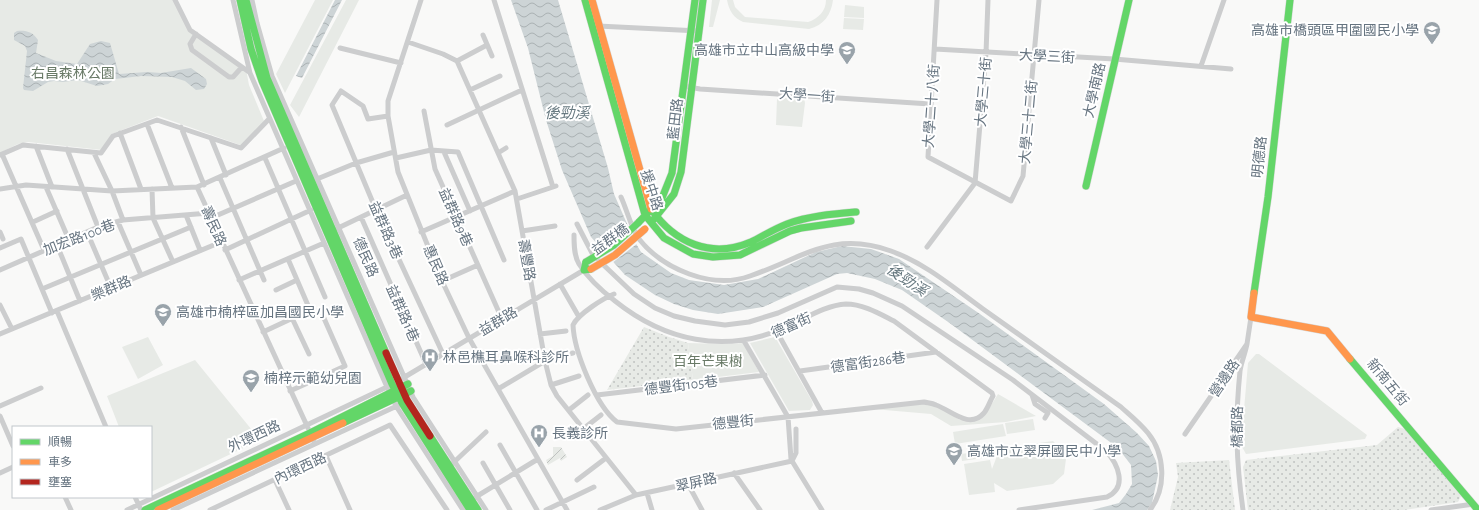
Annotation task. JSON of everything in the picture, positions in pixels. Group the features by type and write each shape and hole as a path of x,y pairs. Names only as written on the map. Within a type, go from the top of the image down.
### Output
{"street":[{"path":"175,0 188,27 249,72"},
{"name":"德民路","path":"233,0 249,72 296,180 319,207 400,393 467,503 478,510"},
{"name":"德民路","path":"240,0 251,49 319,207 330,232 405,377 400,393"},
{"name":"德民路","path":"246,0 257,46 267,78 289,137"},
{"name":"德民路","path":"252,0 272,76 317,178 319,207"},
{"name":"惠民路","path":"422,0 388,101 388,116 398,172 421,232 469,338 567,510"},
{"path":"494,0 554,187 517,199"},
{"name":"援中路","path":"585,0 596,26 651,209 668,230 681,240 694,246 725,249 747,243 776,228 802,219 856,212"},
{"name":"援中路","path":"592,0 596,26 645,216 664,238 693,254 725,257 750,251 790,231 851,221"},
{"name":"藍田路","path":"638,223 662,198 672,173 695,0"},
{"name":"藍田路","path":"645,229 674,194 678,183 703,0"},
{"name":"大學二十八街","path":"937,0 928,157 975,183"},
{"name":"大學三十街","path":"975,183 986,53 988,0"},
{"name":"大學三十二街","path":"975,183 1011,201 1023,176 1039,0"},
{"name":"大學南路","path":"1086,186 1114,59 1129,0"},
{"path":"1201,66 1224,0"},
{"name":"明德路","path":"1251,317 1268,197 1290,0"},
{"path":"596,26 699,31"},
{"path":"196,34 190,44 192,50 229,77 233,77 242,67"},
{"path":"483,35 492,56"},
{"path":"408,42 443,54 457,61 488,45"},
{"path":"340,48 401,63"},
{"name":"大學三街","path":"935,49 1034,56 1114,59 1231,69"},
{"name":"壽豐路","path":"457,61 515,191 540,334 551,385 557,396 636,495"},
{"path":"470,90 500,76"},
{"name":"大學一街","path":"684,86 692,88 930,104"},
{"path":"447,125 522,90"},
{"name":"益群路3巷","path":"388,116 368,119 363,106 341,91 332,105 376,210 442,354"},
{"name":"益群路9巷","path":"424,111 435,169 502,319"},
{"path":"44,250 18,186 1,154 20,145 101,153 113,136 157,120 242,148 269,119"},
{"path":"147,124 172,188"},
{"path":"0,189 18,186 112,191 197,187 283,150 295,126"},
{"path":"181,127 204,185"},
{"path":"120,133 141,189"},
{"path":"211,138 226,175"},
{"path":"36,146 68,240"},
{"path":"498,153 506,148"},
{"path":"66,149 98,228"},
{"path":"396,158 431,150 458,152 504,260"},
{"path":"317,178 356,163 394,152"},
{"path":"444,152 470,211"},
{"path":"94,153 112,191 120,221 141,275"},
{"path":"265,158 325,297"},
{"path":"220,178 264,280"},
{"path":"211,218 296,180"},
{"path":"928,247 975,183"},
{"name":"壽民路","path":"197,187 221,242 313,438"},
{"path":"152,189 153,218 173,262"},
{"path":"421,232 515,191"},
{"path":"330,232 407,195"},
{"path":"621,197 638,238 654,255 678,270 701,278 728,279 749,277 819,247 843,243 869,244 916,261 1121,407 1148,433 1160,455 1163,473 1159,491 1150,510"},
{"path":"225,250 319,207"},
{"path":"33,222 57,211"},
{"name":"加宏路100巷","path":"0,270 87,232 120,221 209,213"},
{"path":"186,215 200,250"},
{"name":"益群路1巷","path":"361,217 426,364"},
{"name":"益群橋","path":"638,223 614,245 586,262 588,270 615,255 645,229"},
{"path":"577,224 593,255 600,264 634,294 655,308 674,316 715,324 737,324 764,319 837,287 859,288 902,306 1013,380 1106,451 1117,466 1120,479 1117,489 1107,497 1019,510"},
{"path":"522,231 555,226"},
{"path":"42,289 191,227"},
{"path":"0,232 3,239"},
{"path":"87,232 111,288"},
{"name":"德民路","path":"330,232 324,243 400,393 447,468 470,510"},
{"name":"德富街","path":"574,235 579,264 588,270 608,296 632,315 668,333 714,342 744,341 777,332 822,311 837,306 850,304 876,312 894,321 993,394"},
{"path":"0,248 20,239 106,426"},
{"name":"樂群路","path":"0,334 221,242"},
{"path":"239,280 324,243"},
{"path":"56,245 80,301"},
{"path":"263,332 310,310 288,258"},
{"path":"442,281 478,265"},
{"name":"益群路","path":"400,393 405,377 560,284 588,270"},
{"path":"276,290 297,280"},
{"path":"560,284 578,317 608,296 614,294"},
{"path":"0,305 12,329"},
{"path":"290,391 345,366 323,316"},
{"name":"德豐街","path":"578,317 573,324 573,331 578,349 597,395 613,419 617,422 626,424 676,429 924,402 936,405 959,418 970,419 979,417 984,413 993,394"},
{"name":"營邊路","path":"1185,434 1246,344 1251,317"},
{"name":"新南五街","path":"1251,317 1327,331 1476,507"},
{"path":"292,318 309,354"},
{"path":"540,334 566,331"},
{"path":"777,332 822,413"},
{"path":"744,341 788,417 792,460 822,510"},
{"name":"橋都路","path":"1243,510 1237,467 1236,430 1240,368 1245,356 1246,344"},
{"name":"德富街286巷","path":"800,371 936,352"},
{"path":"498,389 545,360 573,353"},
{"name":"德豐街105巷","path":"597,395 765,375"},
{"path":"551,385 579,376"},
{"path":"0,406 41,388"},
{"name":"外環西路","path":"127,510 140,507 307,426 400,393"},
{"name":"外環西路","path":"173,510 400,393"},
{"path":"569,410 588,395"},
{"path":"1032,395 1035,404 1048,413 1045,418"},
{"path":"583,428 601,415"},
{"path":"0,416 3,429 12,444"},
{"name":"內環西路","path":"210,510 390,426 447,510"},
{"path":"792,460 796,453 796,429"},
{"path":"447,468 486,432"},
{"name":"外環西路","path":"145,510 313,438"},
{"name":"外環西路","path":"158,510 313,438"},
{"path":"500,445 537,510"},
{"path":"326,456 350,510"},
{"path":"578,480 606,458"},
{"path":"467,503 538,459"},
{"name":"翠屏路","path":"600,510 636,495 792,460"},
{"path":"482,463 510,510"},
{"path":"0,473 12,467"},
{"path":"734,473 760,510"},
{"path":"275,480 289,510"},
{"path":"688,484 702,510"},
{"path":"546,510 594,487"},
{"path":"647,493 652,510"},
{"path":"65,498 71,510"},
{"path":"136,498 140,507"},
{"name":"德民路","path":"467,503 486,510"},
{"path":"1432,510 1476,507"}],"green space":[{"name":"右昌森林公園","path":"0,0 173,0 190,30 246,69 249,85 264,121 243,146 158,116 112,134 102,150 28,142 18,144 0,153"},
{"path":"315,0 333,0 285,93 276,74"},
{"path":"346,0 359,0 299,117 290,105"},
{"path":"712,0 720,0 713,27 709,27"},
{"path":"727,0 733,0 735,7 745,17 808,22 821,14 825,8 826,0 833,0 831,10 826,19 819,25 809,29 743,22 732,14"},
{"path":"845,5 864,7 864,18 844,17"},
{"path":"844,18 864,19 863,30 843,29"},
{"path":"780,97 804,98 805,103 802,127 776,125 777,99"},
{"path":"644,327 688,343 693,380 607,390"},
{"path":"148,337 163,365 138,379 122,347"},
{"path":"775,337 812,401 813,405 810,410 789,411 750,343"},
{"name":"百年芒果樹","path":"688,343 743,343 759,372 693,380"},
{"path":"1256,354 1259,354 1367,435 1365,439 1246,454 1241,445 1248,363"},
{"path":"195,360 260,440 152,492 152,426 119,426 107,396"},
{"path":"998,394 1036,416 1006,422 951,426 931,414 873,409 924,402 937,406 960,420 985,415"},
{"path":"1033,419 1035,430 1007,434 1005,423"},
{"path":"1003,424 1006,436 955,444 953,432"},
{"path":"1398,427 1405,429 1461,496 1458,502 1404,510 1248,510 1243,467 1246,460 1377,445"},
{"path":"1053,441 1063,451 1066,459 1064,474 1053,484 1007,491 994,483 995,492 969,495 964,464 990,460 992,469 997,456 962,461 961,454"},
{"path":"553,447 561,447 567,457 561,461 560,458 548,465 546,460 553,456"},
{"path":"1229,460 1235,510 1170,510 1178,477 1176,463"}],"water":[{"path":"335,0 342,0 302,78 296,76"},
{"name":"後勁溪","path":"511,0 558,0 608,168 614,194 635,242 641,252 671,273 689,280 724,285 758,279 816,252 842,246 871,249 899,259 980,314 1104,404 1137,433 1149,446 1156,461 1158,475 1152,503 1147,510 1092,510 1119,503 1132,484 1131,465 1118,448 951,324 902,290 875,279 847,273 837,274 763,307 718,314 693,310 674,304 655,295 625,275 591,237 562,170 546,120 528,48"},
{"path":"17,31 32,33 38,40 36,53 56,61 77,64 90,44 101,41 110,43 119,74 147,72 161,73 191,68 206,79 207,84 204,89 196,90 185,81 172,77 141,76 115,79 108,84 97,86 78,80 63,82 54,81 48,82 33,91 24,90 27,51 25,46 14,40 14,33"}],"pier":[{"path":"630,224 638,243 612,263 599,248"}],"traffic: fast":[{"path":"240,0 251,49 262,81 392,384 402,403 470,510"},
{"path":"246,0 267,78 386,353"},
{"path":"585,0 645,215 664,238 693,254 713,257 740,255 790,231 851,221"},
{"path":"638,223 662,198 672,173 695,0"},
{"path":"654,219 674,194 681,172 703,0"},
{"path":"1086,186 1129,0"},
{"path":"1254,293 1268,197 1290,0"},
{"path":"651,209 671,231 683,239 695,245 722,249 736,247 751,242 795,221 856,212"},
{"path":"586,262 614,245 638,223"},
{"path":"586,262 584,270 591,269"},
{"path":"1350,359 1478,510"},
{"path":"145,510 310,433 408,384"},
{"path":"343,423 411,391"},
{"path":"430,436 478,510"}],"traffic: slow":[{"path":"592,0 651,209"},
{"path":"591,269 615,255 645,229"},
{"path":"1254,293 1251,317 1327,331 1350,359"},
{"path":"158,510 343,423"}],"traffic: jam":[{"path":"386,353 407,400 430,436"}],"place":[{"name":"高雄市橋頭區甲圍國民小學","path":"1432,45"},
{"name":"高雄市立中山高級中學","path":"847,65"},
{"name":"高雄市楠梓區加昌國民小學","path":"163,327"},
{"name":"林邑樵耳鼻喉科診所","path":"430,372"},
{"name":"楠梓示範幼兒園","path":"251,393"},
{"name":"長義診所","path":"539,448"},
{"name":"高雄市立翠屏國民中小學","path":"954,466"}]}
